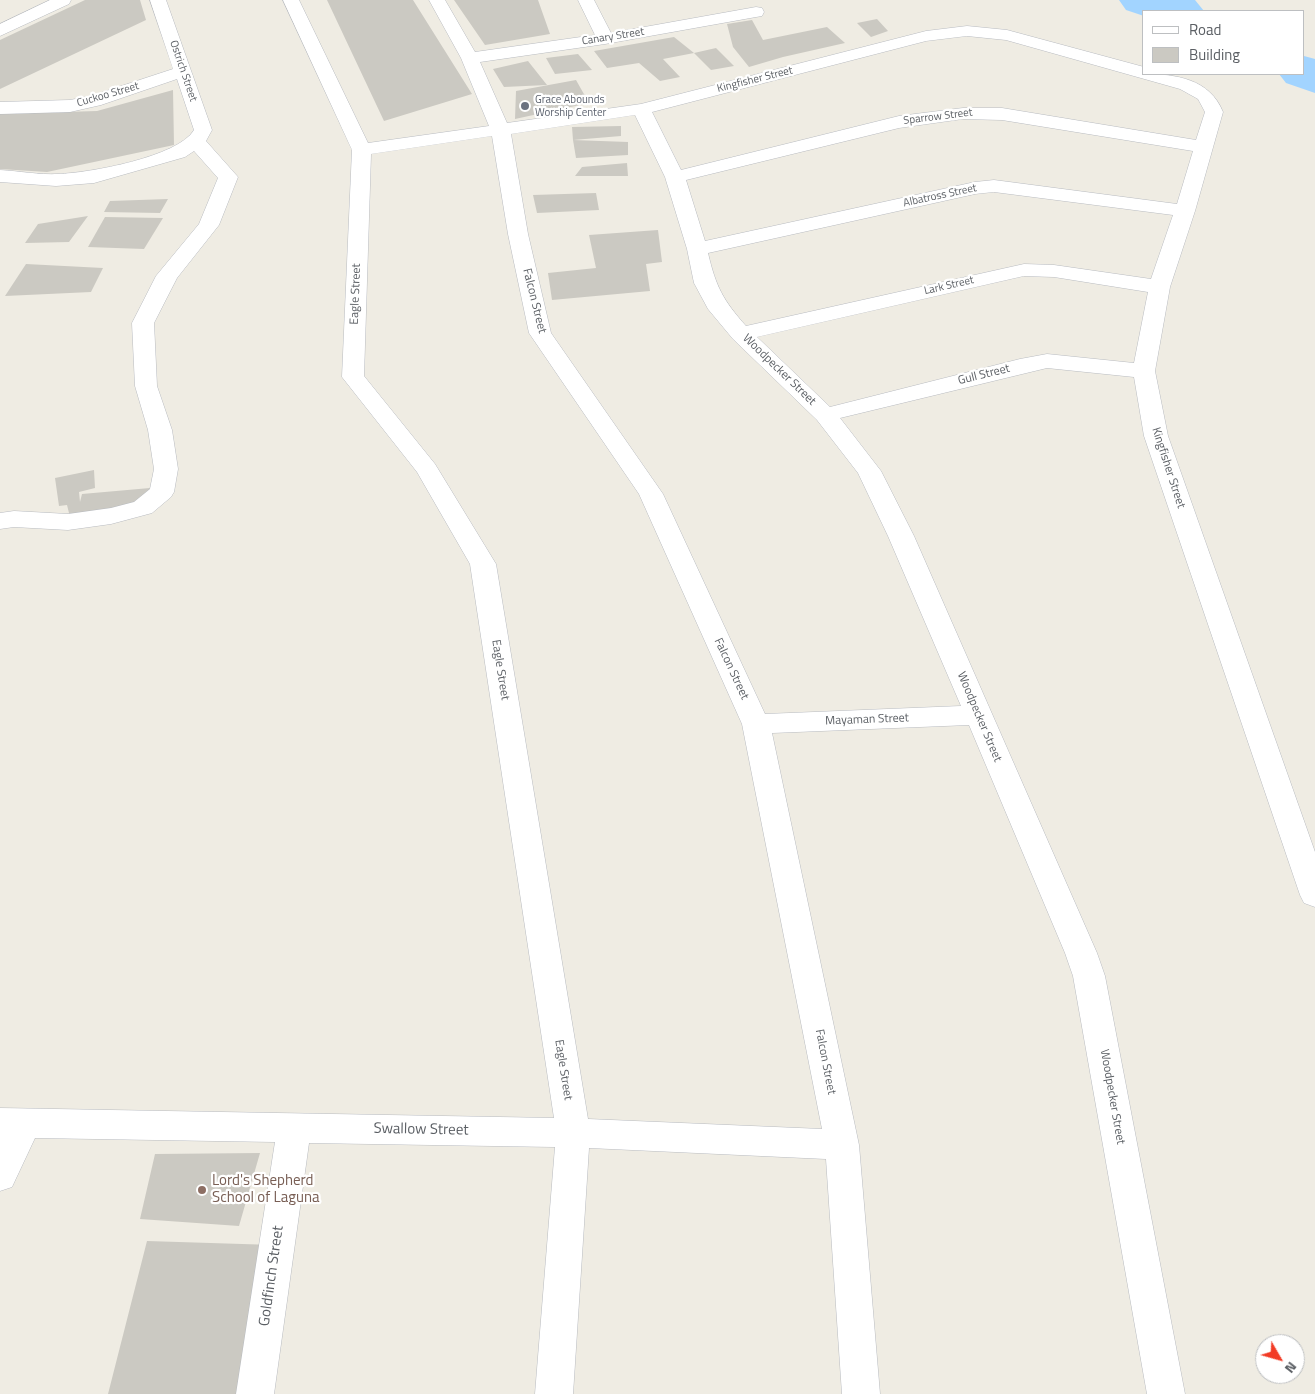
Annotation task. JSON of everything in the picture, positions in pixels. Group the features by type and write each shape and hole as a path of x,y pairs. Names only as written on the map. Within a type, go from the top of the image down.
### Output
{"street":[{"path":"0,31 63,0"},
{"name":"Ostrich Street","path":"158,0 203,130 196,142"},
{"name":"Eagle Street","path":"291,0 362,150 353,377 427,468 483,564 573,1133 554,1394"},
{"name":"Falcon Street","path":"437,0 470,58 501,131 518,234 540,334 651,494 756,724 842,1145 861,1394"},
{"path":"586,0 604,39"},
{"name":"Canary Street","path":"470,58 604,39 756,12"},
{"name":"Kingfisher Street","path":"362,150 641,109 926,36 967,31 1007,35 1142,72"},
{"name":"Cuckoo Street","path":"0,108 42,108 95,101 184,71"},
{"name":"Kingfisher Street","path":"1151,75 1190,87 1205,94 1212,103 1214,112 1186,211 1159,287 1144,371 1156,436 1315,895"},
{"name":"Woodpecker Street","path":"641,109 676,177 705,284 719,309 741,334 826,415 869,471 901,536 1081,953 1089,976 1166,1394"},
{"name":"Sparrow Street","path":"676,177 899,122 978,112 1002,114 1204,147"},
{"path":"0,176 56,180 94,177 178,153 196,142 228,177 209,225 167,276 144,323 146,386 160,430 166,469 162,492 142,508 111,516 68,522 14,519 0,521"},
{"name":"Albatross Street","path":"697,249 975,188 994,186 1186,211"},
{"name":"Lark Street","path":"741,334 1024,270 1054,271 1159,287"},
{"name":"Gull Street","path":"826,415 1020,366 1047,361 1144,371"},
{"name":"Mayaman Street","path":"756,724 978,715"},
{"path":"0,1176 12,1124"},
{"name":"Swallow Street","path":"12,1124 573,1133 842,1145"},
{"name":"Goldfinch Street","path":"255,1394 294,1128"}],"building":[{"path":"85,0 140,0 146,20 0,89 0,40"},
{"path":"327,0 413,0 472,94 384,121"},
{"path":"454,0 538,0 550,34 485,45"},
{"path":"877,19 888,31 871,37 857,23"},
{"path":"752,20 763,40 827,27 845,43 749,67 733,47 727,24"},
{"path":"674,37 694,53 663,59 680,77 660,81 639,63 607,68 594,51"},
{"path":"716,48 734,66 711,70 694,53"},
{"path":"578,54 592,70 555,74 546,58"},
{"path":"528,61 547,85 504,87 493,69"},
{"path":"576,80 589,103 515,119 516,91"},
{"path":"173,90 174,145 47,172 0,169 0,114 97,111"},
{"path":"621,126 621,136 573,140 572,127"},
{"path":"573,140 628,142 628,155 576,158"},
{"path":"627,163 628,176 575,176 582,167"},
{"path":"596,193 599,210 537,213 533,195"},
{"path":"168,199 160,213 104,212 110,201"},
{"path":"88,216 69,242 25,243 38,224"},
{"path":"105,217 163,218 144,249 88,247"},
{"path":"658,230 662,262 646,264 650,291 552,300 548,273 596,268 589,235"},
{"path":"26,264 103,268 91,292 5,296"},
{"path":"94,470 95,488 79,492 80,502 82,494 150,488 143,506 70,517 67,505 59,506 55,478"},
{"path":"260,1153 239,1226 140,1219 155,1154"},
{"path":"147,1241 274,1245 243,1394 108,1394"}],"waterway":[{"path":"1143,0 1176,10"},
{"path":"1305,72 1315,77"}],"place":[{"name":"Grace Abounds Worship Center","path":"525,106"},
{"name":"Lord's Shepherd School of Laguna","path":"202,1190"}]}
